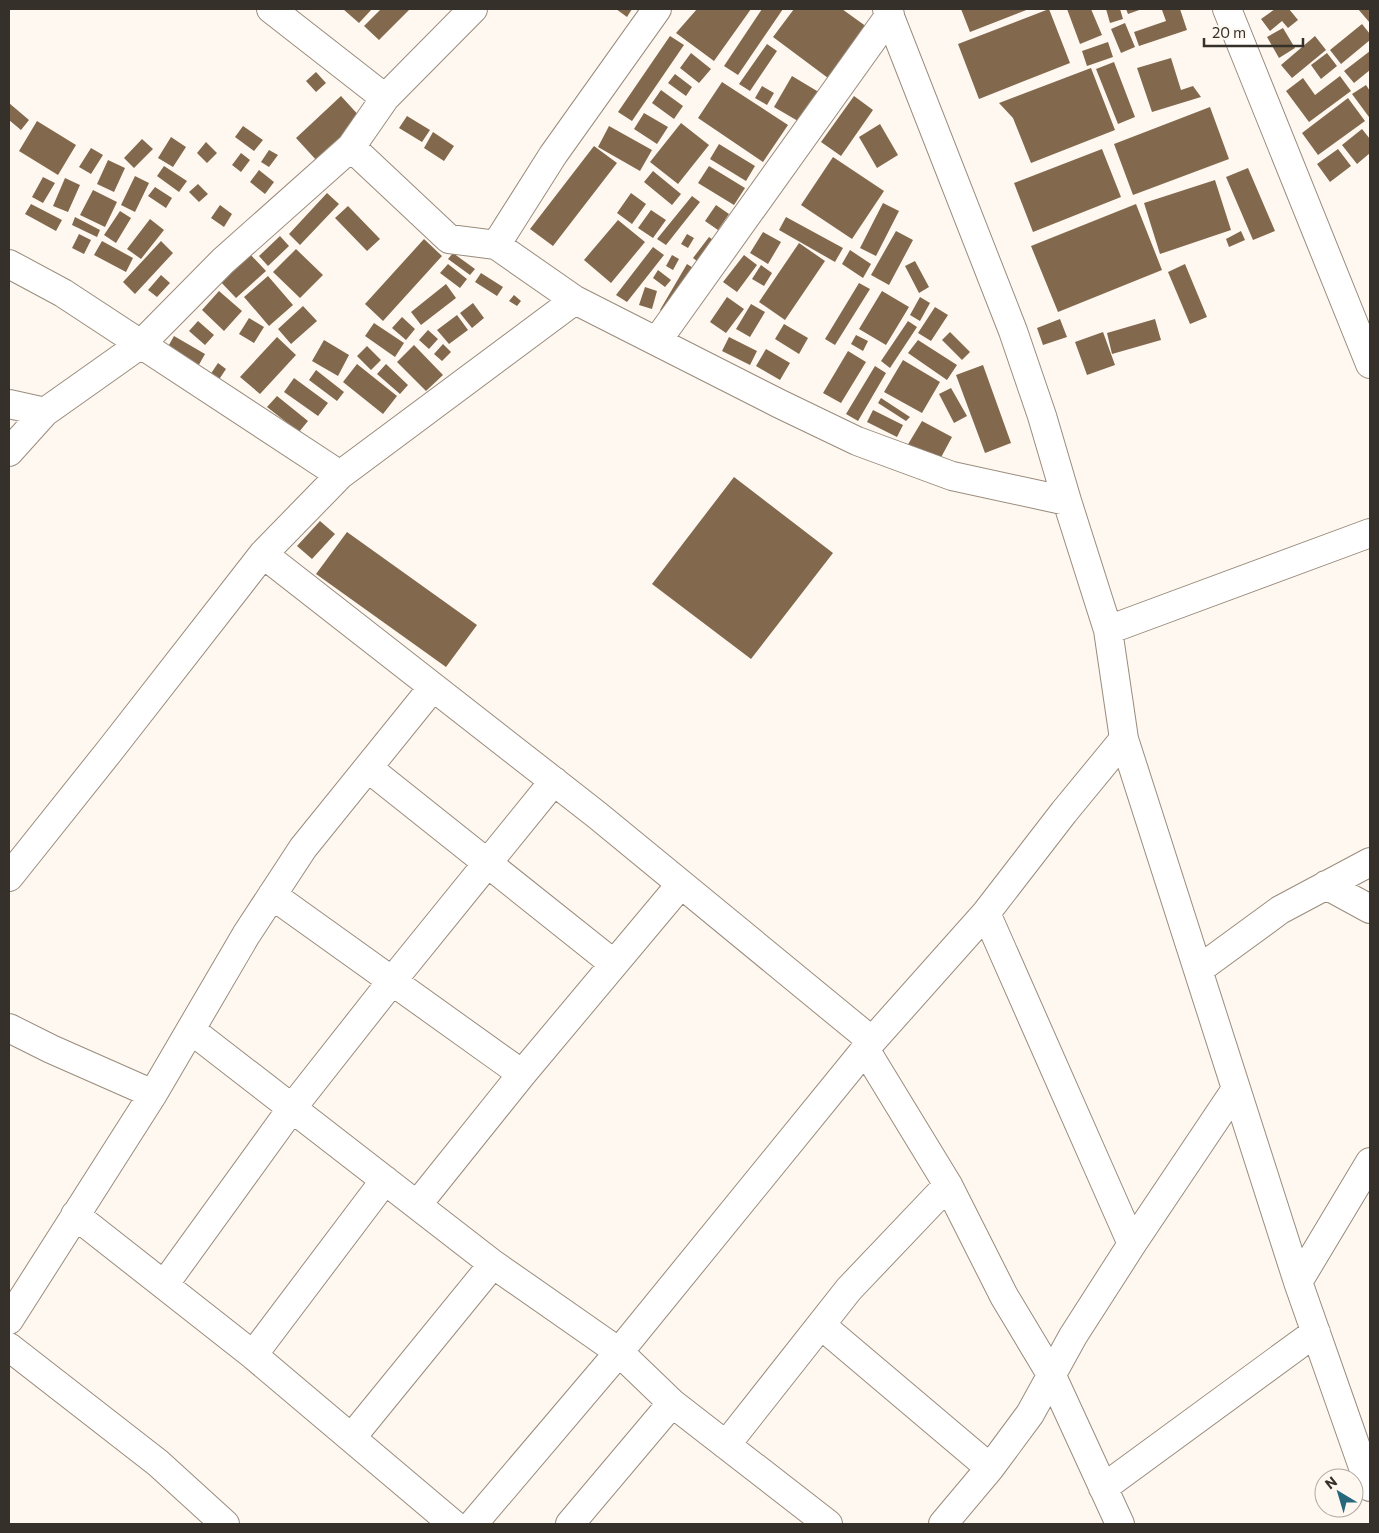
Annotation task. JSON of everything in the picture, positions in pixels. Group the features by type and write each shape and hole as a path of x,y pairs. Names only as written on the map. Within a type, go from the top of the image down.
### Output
{"street":[{"path":"271,9 385,98"},
{"path":"9,452 45,412 141,344 223,261 351,147 385,98 473,9"},
{"path":"496,245 553,155 658,9"},
{"path":"1227,9 1370,364"},
{"path":"657,341 889,12"},
{"path":"889,12 1013,331 1042,416 1108,630 1124,740 1298,1282 1370,1487"},
{"path":"351,147 449,239 496,245 576,300 780,404 857,441 952,476 1067,501"},
{"path":"9,264 63,293 340,475"},
{"path":"9,877 263,554 340,475 576,300"},
{"path":"9,404 45,412"},
{"path":"1108,630 1370,533"},
{"path":"263,554 681,884 868,1045 948,1185 1004,1296 1052,1376 1120,1524"},
{"path":"13,1302 75,1215 152,1094 246,935 303,848 433,687"},
{"path":"473,1524 619,1352 868,1045 986,913 1064,812 1124,740"},
{"path":"368,768 614,964"},
{"path":"164,1285 292,1108 392,981 554,782"},
{"path":"1198,970 1280,910 1370,862"},
{"path":"417,1205 522,1074 681,884"},
{"path":"1326,886 1370,909"},
{"path":"272,895 522,1074"},
{"path":"986,913 1132,1244"},
{"path":"9,1028 152,1094"},
{"path":"191,1030 493,1264 619,1352 672,1403 828,1524"},
{"path":"943,1524 990,1468 1030,1414 1073,1336 1236,1089"},
{"path":"1298,1282 1370,1162"},
{"path":"253,1356 385,1180"},
{"path":"726,1445 849,1289 948,1185"},
{"path":"75,1215 253,1356 352,1437 453,1524"},
{"path":"352,1437 493,1264"},
{"path":"821,1325 990,1468"},
{"path":"1103,1488 1316,1332"},
{"path":"9,1347 158,1463 225,1524"},
{"path":"570,1524 672,1403"}],"building":[{"path":"343,9 372,9 359,23"},
{"path":"381,9 410,9 379,40 364,26"},
{"path":"616,9 632,9 627,17"},
{"path":"697,9 751,9 714,61 676,33"},
{"path":"762,9 783,9 738,75 724,66"},
{"path":"794,9 842,9 867,27 828,78 773,37"},
{"path":"961,9 1029,9 970,32"},
{"path":"1049,9 1070,63 979,99 958,44"},
{"path":"1067,9 1091,9 1102,35 1080,44"},
{"path":"1106,9 1120,9 1123,19 1110,23"},
{"path":"1126,9 1142,9 1128,14"},
{"path":"1180,9 1187,30 1139,46 1134,32 1166,21 1162,10"},
{"path":"1275,9 1289,9 1298,20 1288,28 1282,21 1270,31 1261,19"},
{"path":"1358,9 1370,9 1370,23"},
{"path":"1125,23 1135,47 1121,53 1111,29"},
{"path":"1362,24 1370,34 1370,40 1341,64 1330,50"},
{"path":"1283,28 1295,48 1279,58 1267,37"},
{"path":"670,36 684,45 632,121 618,112"},
{"path":"1315,36 1326,50 1292,78 1281,65"},
{"path":"1108,42 1113,57 1087,66 1082,51"},
{"path":"767,44 777,51 750,91 739,84"},
{"path":"1370,51 1370,70 1354,83 1344,71"},
{"path":"691,53 711,69 699,83 680,68"},
{"path":"1327,53 1337,66 1321,79 1311,65"},
{"path":"1171,58 1181,90 1193,86 1201,97 1152,112 1137,68"},
{"path":"1114,62 1135,117 1118,124 1096,69"},
{"path":"1091,68 1115,130 1031,163 1013,118 999,103"},
{"path":"316,72 326,83 316,92 306,81"},
{"path":"675,74 692,87 686,96 668,83"},
{"path":"792,76 822,94 803,124 774,107"},
{"path":"1340,76 1351,91 1309,122 1286,91 1303,78 1315,95"},
{"path":"722,82 788,125 763,162 698,118"},
{"path":"1366,85 1370,91 1369,117 1352,94"},
{"path":"762,86 774,93 767,105 755,98"},
{"path":"661,90 683,106 674,119 652,103"},
{"path":"341,96 363,120 318,162 296,138"},
{"path":"854,96 873,110 841,156 821,142"},
{"path":"1348,98 1365,121 1318,155 1302,133"},
{"path":"9,103 29,120 21,130 9,120"},
{"path":"1210,107 1229,159 1133,195 1114,144"},
{"path":"644,113 668,127 657,144 634,129"},
{"path":"407,116 430,130 422,142 399,128"},
{"path":"37,121 76,145 58,175 19,151"},
{"path":"681,123 709,145 678,184 650,162"},
{"path":"880,124 898,155 877,168 859,137"},
{"path":"243,126 263,140 254,151 235,137"},
{"path":"609,126 652,150 640,171 598,147"},
{"path":"1362,129 1370,139 1370,153 1357,164 1342,145"},
{"path":"433,132 454,146 444,161 424,148"},
{"path":"171,137 186,147 173,167 158,158"},
{"path":"142,139 153,149 134,168 124,158"},
{"path":"206,142 217,153 207,163 197,153"},
{"path":"719,144 755,166 746,181 710,159"},
{"path":"594,146 617,163 553,246 530,229"},
{"path":"91,148 103,155 91,174 79,167"},
{"path":"1102,149 1121,197 1033,232 1014,183"},
{"path":"1338,149 1351,166 1330,182 1317,164"},
{"path":"269,150 278,155 269,167 261,162"},
{"path":"241,153 250,160 241,172 232,165"},
{"path":"833,157 884,191 852,239 801,205"},
{"path":"108,160 125,168 114,192 97,184"},
{"path":"164,166 187,181 179,192 157,176"},
{"path":"709,166 745,188 734,205 698,183"},
{"path":"1248,168 1275,231 1253,240 1226,177"},
{"path":"259,170 274,182 265,194 250,182"},
{"path":"653,171 681,194 672,205 644,182"},
{"path":"135,176 149,183 135,212 121,205"},
{"path":"43,177 55,183 43,203 32,197"},
{"path":"65,178 80,185 68,212 53,206"},
{"path":"1215,180 1231,230 1160,254 1144,203"},
{"path":"198,184 208,194 199,202 189,192"},
{"path":"155,187 172,198 166,208 148,196"},
{"path":"93,190 117,202 105,227 80,215"},
{"path":"327,193 339,204 300,245 289,234"},
{"path":"631,193 646,204 632,224 617,213"},
{"path":"692,196 700,202 666,245 657,239"},
{"path":"883,203 899,211 876,256 860,248"},
{"path":"31,204 62,220 56,231 25,214"},
{"path":"1136,204 1162,270 1058,312 1031,246"},
{"path":"220,205 232,214 224,227 211,218"},
{"path":"716,205 729,214 718,230 705,221"},
{"path":"348,206 380,239 367,251 335,218"},
{"path":"651,210 666,220 653,238 638,228"},
{"path":"120,211 131,218 116,243 104,235"},
{"path":"75,217 100,230 97,237 72,225"},
{"path":"786,217 843,248 835,262 779,230"},
{"path":"150,219 164,230 141,259 127,249"},
{"path":"618,220 645,242 611,283 584,260"},
{"path":"896,231 913,240 889,285 871,275"},
{"path":"1241,231 1245,240 1229,247 1226,239"},
{"path":"763,232 781,242 768,264 750,253"},
{"path":"79,234 91,240 84,254 72,248"},
{"path":"687,234 694,238 688,248 681,244"},
{"path":"280,236 289,246 268,266 259,256"},
{"path":"709,237 719,244 702,265 693,258"},
{"path":"424,239 442,256 383,321 365,304"},
{"path":"102,241 133,258 126,272 94,255"},
{"path":"161,241 173,253 135,294 123,282"},
{"path":"799,243 825,261 785,320 759,302"},
{"path":"653,247 664,255 627,302 616,295"},
{"path":"296,249 323,275 300,298 273,272"},
{"path":"850,250 871,264 863,278 842,264"},
{"path":"248,252 266,271 236,298 218,279"},
{"path":"453,253 475,269 470,275 448,259"},
{"path":"672,255 679,259 673,270 666,266"},
{"path":"744,255 757,265 737,292 723,282"},
{"path":"915,261 929,287 919,293 905,266"},
{"path":"448,264 467,279 460,288 440,273"},
{"path":"687,264 698,271 671,316 660,310"},
{"path":"1185,264 1207,317 1190,324 1168,272"},
{"path":"761,265 772,273 764,286 752,279"},
{"path":"658,270 671,280 665,287 653,278"},
{"path":"481,273 503,287 497,296 475,282"},
{"path":"161,275 170,283 157,297 148,290"},
{"path":"268,276 293,305 269,326 244,297"},
{"path":"859,283 870,289 835,345 825,339"},
{"path":"446,284 456,298 421,325 411,312"},
{"path":"645,287 657,291 652,309 639,305"},
{"path":"219,291 242,311 224,331 202,310"},
{"path":"882,291 909,307 886,345 859,329"},
{"path":"514,295 521,301 517,306 509,301"},
{"path":"727,297 744,309 726,333 710,322"},
{"path":"920,297 930,303 920,321 910,315"},
{"path":"473,303 484,318 472,328 460,313"},
{"path":"751,304 765,312 750,337 736,329"},
{"path":"303,306 317,321 291,344 278,329"},
{"path":"935,307 948,315 931,341 918,333"},
{"path":"457,315 468,330 449,344 437,330"},
{"path":"402,317 415,329 406,340 392,328"},
{"path":"249,318 264,327 254,343 239,334"},
{"path":"1060,319 1067,337 1043,345 1037,328"},
{"path":"1155,319 1161,340 1112,354 1107,333"},
{"path":"198,321 214,335 205,345 189,331"},
{"path":"908,321 917,327 890,368 881,361"},
{"path":"374,323 404,343 395,357 365,336"},
{"path":"784,324 808,338 799,354 775,339"},
{"path":"428,330 438,339 429,349 419,340"},
{"path":"950,332 970,352 962,360 942,340"},
{"path":"1103,332 1115,365 1087,375 1075,342"},
{"path":"856,335 868,341 863,351 851,344"},
{"path":"174,336 205,354 196,370 165,352"},
{"path":"277,337 296,355 260,394 240,377"},
{"path":"729,337 757,351 750,365 722,351"},
{"path":"324,340 349,355 338,376 312,361"},
{"path":"918,340 957,365 947,380 908,353"},
{"path":"443,344 451,352 442,361 434,354"},
{"path":"414,345 443,375 426,391 397,362"},
{"path":"367,346 381,360 371,370 357,356"},
{"path":"766,349 790,363 780,380 756,366"},
{"path":"848,351 866,362 841,403 823,393"},
{"path":"903,360 940,382 922,413 884,392"},
{"path":"218,363 226,369 218,381 210,375"},
{"path":"357,364 397,396 383,414 343,382"},
{"path":"386,364 408,385 400,394 377,374"},
{"path":"983,365 1011,443 985,453 956,375"},
{"path":"875,366 886,373 858,421 846,414"},
{"path":"316,370 344,392 337,401 309,380"},
{"path":"294,378 328,403 318,416 284,392"},
{"path":"951,388 967,416 954,423 939,394"},
{"path":"277,396 308,421 299,432 267,407"},
{"path":"881,398 910,417 906,421 878,403"},
{"path":"873,410 903,425 897,437 867,422"},
{"path":"922,421 952,437 938,463 907,446"},
{"path":"734,477 833,553 751,659 652,584"},
{"path":"320,521 335,534 312,559 297,546"},
{"path":"347,532 477,625 446,667 316,574"}]}
